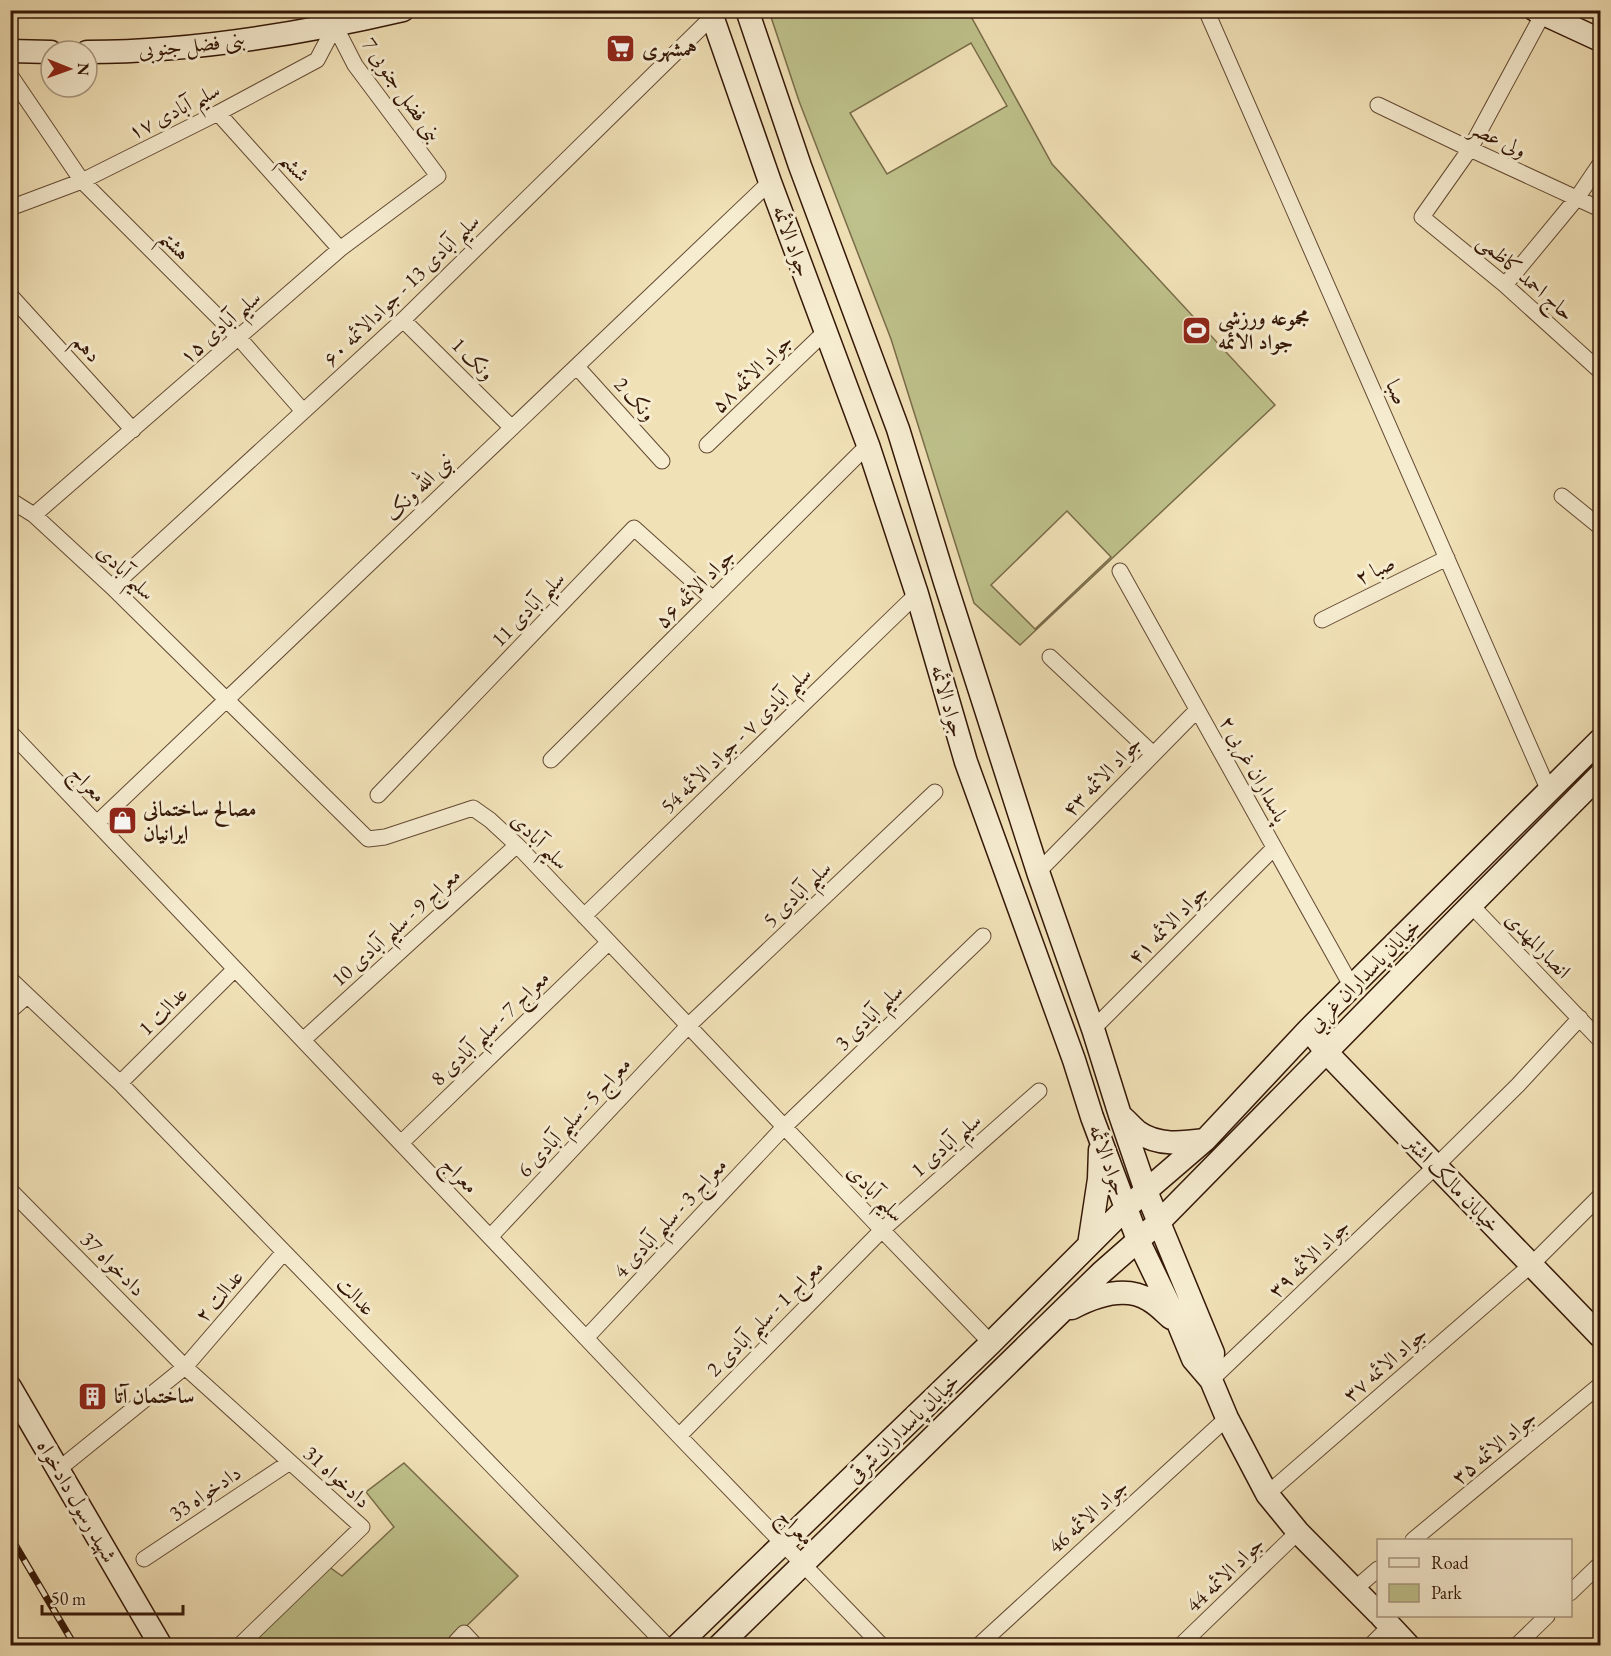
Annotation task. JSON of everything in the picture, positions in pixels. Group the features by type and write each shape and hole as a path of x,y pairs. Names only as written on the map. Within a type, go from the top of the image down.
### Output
{"street":[{"name":"بنی فضل جنوبی","path":"99,52 131,52 222,43 335,26 403,10"},
{"name":"جواد الائمه","path":"747,10 800,166 898,429 1038,872 1146,1191 1213,1353 1211,1380"},
{"name":"صبا","path":"1206,10 1549,791"},
{"path":"1470,149 1541,12 1600,40"},
{"name":"جواد الائمه","path":"711,14 770,182 868,445 917,594 966,762 1138,1240 1193,1359 1211,1380 1227,1418 1267,1494 1298,1532 1377,1611"},
{"name":"سلیم آبادی 13 - جوادالائمه ۶۰","path":"112,586 403,320 711,14"},
{"name":"سلیم آبادی ۱۷","path":"10,208 82,181 219,113 317,60 335,26"},
{"name":"بنی فضل جنوبی 7","path":"335,26 355,65 438,176"},
{"path":"10,51 39,52"},
{"name":"هشتم","path":"10,75 82,181 239,338 303,411"},
{"name":"ولی عصر","path":"1378,105 1600,209"},
{"name":"ششم","path":"219,113 340,249"},
{"name":"حاج احمد کاظمی","path":"1470,149 1422,217 1505,285 1600,371"},
{"path":"1505,285 1577,198 1600,164"},
{"name":"سلیم آبادی ۱۵","path":"34,515 340,249 438,176"},
{"name":"نبی الله ونک","path":"97,823 770,182"},
{"name":"دهم","path":"10,295 133,430"},
{"name":"ونک 1","path":"403,320 512,428"},
{"name":"جواد الائمه ۵۸","path":"707,446 826,331"},
{"name":"ونک 2","path":"576,367 662,461"},
{"name":"جواد الائمه ۵۶","path":"551,760 868,445"},
{"path":"1562,496 1600,527"},
{"name":"سلیم آبادی","path":"10,500 34,515 112,586 368,839 385,837 473,808 490,820 517,845 991,1343"},
{"name":"سلیم آبادی 11","path":"378,795 634,528 713,599"},
{"name":"صبا ۲","path":"1322,620 1447,558"},
{"name":"پاسداران غربی ۲","path":"1120,571 1352,987"},
{"name":"سلیم آبادی ۷ - جواد الائمه 54","path":"584,916 917,594"},
{"path":"1050,657 1154,754"},
{"name":"جواد الائمه ۴۳","path":"1038,872 1197,710"},
{"name":"معراج","path":"10,732 679,1436 882,1646"},
{"name":"خیابان پاسداران غربی","path":"1126,1208 1205,1140 1309,1029 1600,740"},
{"name":"خیابان پاسداران غربی","path":"1138,1240 1159,1222 1327,1053 1600,775"},
{"name":"سلیم آبادی 5","path":"688,1026 935,792"},
{"name":"معراج 9 - سلیم آبادی 10","path":"303,1040 517,845"},
{"name":"جواد الائمه ۴۱","path":"1093,1029 1274,848"},
{"name":"انصارالمهدی","path":"1471,905 1600,1040"},
{"name":"سلیم آبادی 3","path":"784,1127 983,936"},
{"name":"معراج 7 - سلیم آبادی 8","path":"401,1143 609,942"},
{"name":"عدالت 1","path":"120,1083 235,969"},
{"name":"عدالت","path":"10,979 120,1083 667,1646"},
{"path":"10,1011 27,996"},
{"name":"جواد الائمه ۳۹","path":"1211,1380 1436,1166 1518,1085 1580,1018"},
{"name":"معراج 5 - سلیم آبادی 6","path":"490,1237 688,1026"},
{"name":"خیابان مالک اشتر","path":"1309,1029 1327,1053 1600,1336"},
{"name":"سلیم آبادی 1","path":"882,1230 1039,1091"},
{"path":"1120,1115 1139,1133 1153,1139 1174,1144 1205,1140"},
{"name":"معراج 3 - سلیم آبادی 4","path":"586,1338 784,1127"},
{"path":"1089,1245 1099,1179 1101,1140"},
{"name":"دادخواه 37","path":"10,1190 185,1367"},
{"name":"جواد الائمه ۳۷","path":"1267,1494 1531,1265 1600,1196"},
{"name":"خیابان پاسداران شرقی","path":"677,1646 991,1343 1126,1208"},
{"name":"معراج 1 - سلیم آبادی 2","path":"679,1436 882,1230"},
{"name":"خیابان پاسداران شرقی","path":"719,1646 1101,1273 1138,1240"},
{"name":"عدالت ۲","path":"59,1470 185,1367 284,1252"},
{"path":"1057,1316 1081,1303 1114,1292 1135,1294 1150,1300 1179,1325"},
{"name":"دادخواه 31","path":"185,1367 362,1527 238,1646"},
{"name":"جواد الائمه ۳۵","path":"1414,1539 1600,1385"},
{"name":"شهید رسول دادخواه","path":"10,1387 161,1646"},
{"name":"جواد الائمه 46","path":"978,1646 1227,1418"},
{"name":"دادخواه 33","path":"144,1559 290,1462"},
{"name":"جواد الائمه 44","path":"1180,1646 1298,1532"},
{"path":"1572,1591 1600,1564"},
{"path":"1356,1588 1377,1570"},
{"path":"1516,1646 1546,1617"},
{"name":"جواد الائمه","path":"1383,1618 1409,1646"},
{"path":"1370,1646 1383,1618"},
{"path":"452,1646 464,1634 476,1646"}],"green space":[{"path":"769,11 968,11 1052,164 1275,405 1020,645 974,603 891,339 799,101","holes":["971,43 1007,106 887,174 850,113","1067,511 1111,557 1035,629 991,585"]},
{"path":"404,1463 518,1576 447,1645 240,1646 325,1564 342,1576 394,1527 366,1492"}],"railway":[{"path":"10,1536 75,1646"}],"place":[{"name":"همشهری","path":"621,49"},
{"name":"مجموعه ورزشی جواد الائمه","path":"1197,330"},
{"name":"مصالح ساختمانی ایرانیان","path":"122,821"},
{"name":"ساختمان آتا","path":"93,1396"}]}
